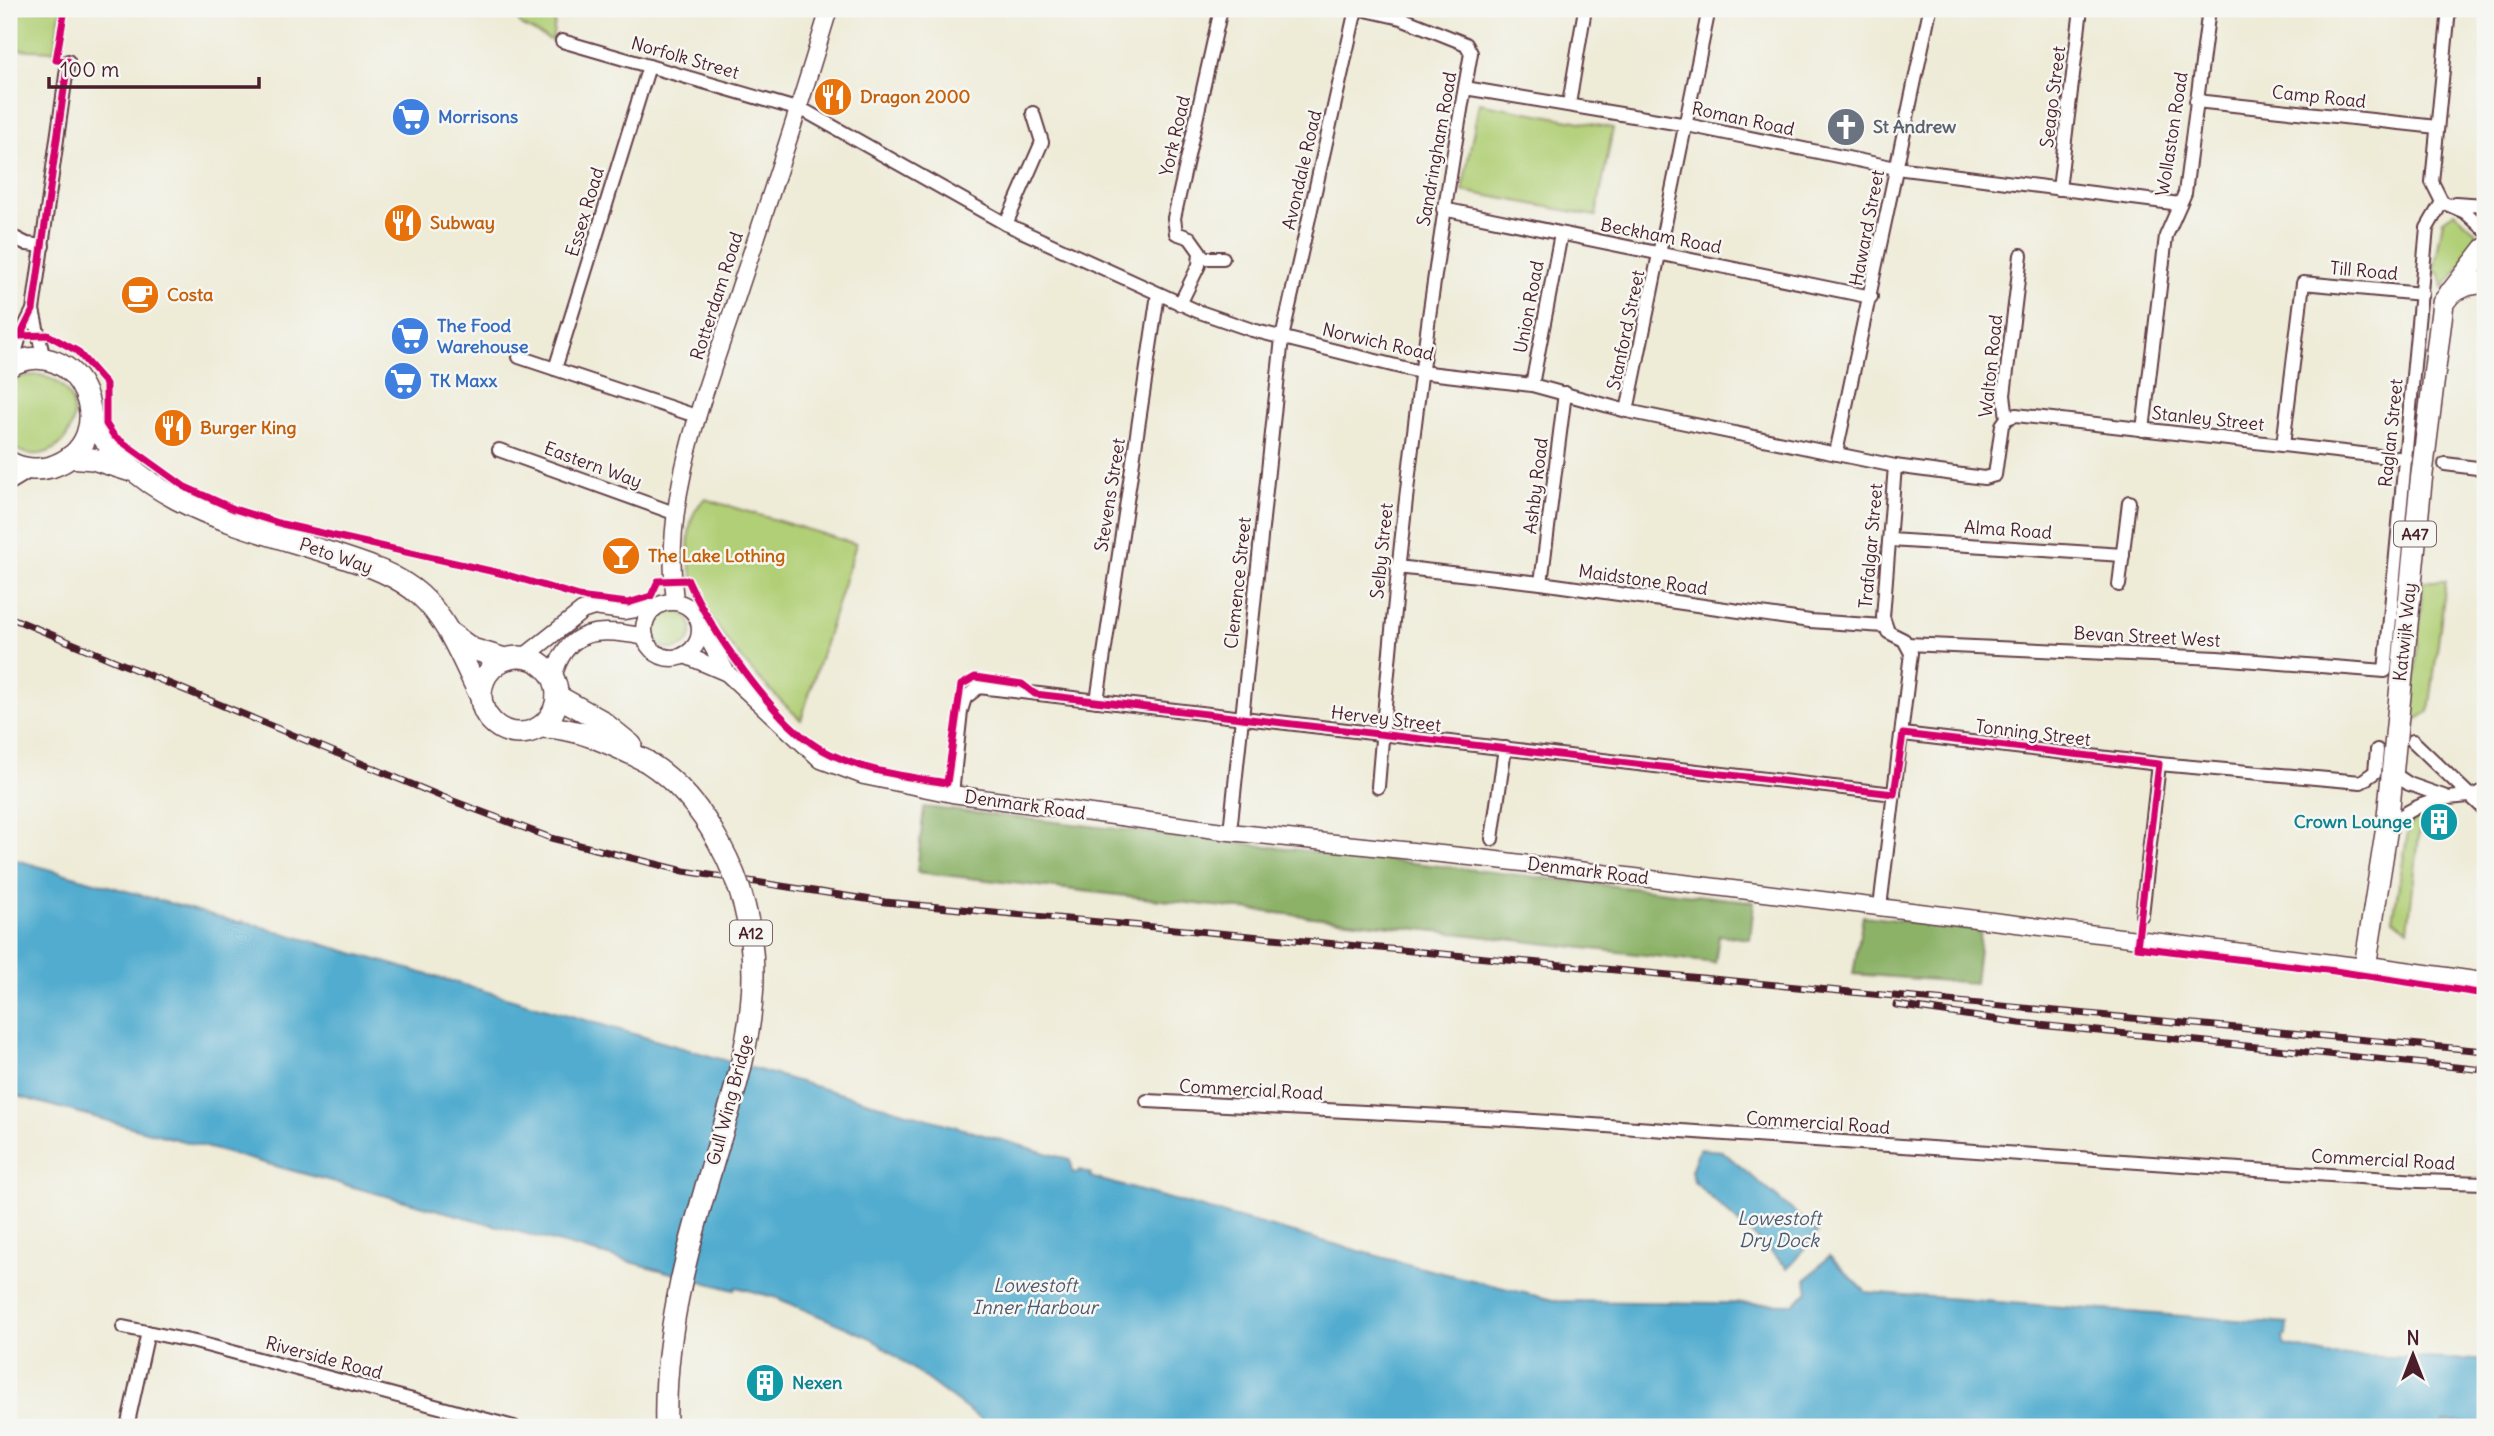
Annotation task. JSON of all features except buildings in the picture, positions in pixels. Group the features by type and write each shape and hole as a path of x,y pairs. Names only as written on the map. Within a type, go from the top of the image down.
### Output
{"highway":[{"path":"2445,296 2485,249"},
{"path":"2445,296 2467,285 2485,282"},
{"name":"Katwijk Way","path":"2365,967 2387,827 2421,482 2445,296"},
{"path":"10,365 27,359 44,360"},
{"name":"Peto Way","path":"44,360 66,368 77,378 85,390 91,417 103,441 130,471 166,493 218,517 388,574 420,595 448,632 480,695"},
{"path":"9,462 33,470 59,464 81,446 91,417"},
{"name":"Peto Way","path":"70,457 130,471"},
{"name":"Peto Way","path":"448,632 472,649 514,658"},
{"path":"514,658 536,660 555,687 549,719 540,727 517,733 495,725 482,706 480,695 487,673 514,658"},
{"name":"A12","path":"555,687 625,739 646,761"},
{"name":"A12","path":"540,727 561,727 579,732 646,761"},
{"name":"Gull Wing Bridge","path":"646,761 671,777 689,797 729,860 745,904 753,944 755,985 739,1078 701,1202 672,1317 665,1367 666,1427"},
{"name":"Denmark Road","path":"2365,967 2485,984"}],"street":[{"name":"Rotterdam Road","path":"675,601 671,545 674,513 699,417 829,9"},
{"name":"York Road","path":"1200,258 1195,243 1176,233 1174,218 1221,9"},
{"name":"Sandringham Road","path":"1358,9 1401,19 1466,44 1472,53 1443,209 1420,372"},
{"name":"Avondale Road","path":"1282,338 1358,9"},
{"path":"1569,104 1586,9"},
{"name":"Stanford Street","path":"1627,411 1688,125 1709,9"},
{"name":"Haward Street","path":"1836,453 1930,9"},
{"name":"Seago Street","path":"2059,189 2081,9"},
{"name":"Wollaston Road","path":"2143,430 2166,236 2180,204 2208,9"},
{"path":"2449,9 2432,182 2445,202 2473,217 2485,230"},
{"name":"Norfolk Street","path":"562,41 799,109"},
{"path":"10,365 33,310 68,61"},
{"name":"Essex Road","path":"555,369 649,66"},
{"name":"Roman Road","path":"1465,88 1688,125 1896,168 2180,204"},
{"name":"Camp Road","path":"2196,101 2437,127"},
{"name":"Norwich Road","path":"799,109 1006,224 1181,304 1282,338 1351,352 1420,372 1532,385 1627,411 1895,466 1992,478"},
{"path":"1006,224 1042,142 1033,113"},
{"path":"2445,202 2485,205"},
{"name":"Raglan Street","path":"2385,671 2427,228 2445,202"},
{"name":"Beckham Road","path":"1443,209 1871,297"},
{"name":"Union Road","path":"1532,385 1560,234"},
{"path":"9,235 27,244 43,246"},
{"name":"Walton Road","path":"1992,478 1998,470 2002,425 2007,418 2004,395 2021,255"},
{"path":"1181,304 1200,258 1223,258"},
{"name":"Till Road","path":"2283,445 2303,283 2422,295"},
{"name":"Stevens Street","path":"1097,701 1158,293"},
{"path":"33,310 44,360"},
{"name":"Clemence Street","path":"1230,832 1282,338"},
{"path":"519,357 699,417"},
{"name":"Selby Street","path":"1378,786 1397,567 1420,372"},
{"name":"Ashby Road","path":"1541,583 1565,393"},
{"name":"Stanley Street","path":"2007,418 2016,415 2406,459"},
{"name":"Eastern Way","path":"499,450 674,513"},
{"path":"2445,464 2485,469"},
{"name":"Trafalgar Street","path":"1895,466 1884,626 1888,632 1907,644"},
{"path":"9,484 33,470"},
{"path":"2119,585 2129,502"},
{"name":"Alma Road","path":"1890,540 2123,555"},
{"name":"Maidstone Road","path":"1397,567 1541,583 1810,621 1884,626"},
{"path":"514,658 582,611 594,607 623,611 675,601 691,608 700,624 698,642 685,655 665,657 649,646 645,637 648,614 656,606"},
{"name":"Denmark Road","path":"700,624 726,673"},
{"path":"555,687 557,661 568,645 579,638 606,631 645,637"},
{"path":"1880,907 1912,653 1907,644"},
{"name":"Bevan Street West","path":"1907,644 2217,658 2385,671"},
{"name":"Denmark Road","path":"685,655 726,673 821,760 864,776 953,794 1230,832 1489,859 2365,967"},
{"name":"Hervey Street","path":"953,794 961,711 965,698 979,687 1894,794"},
{"name":"Tonning Street","path":"1903,734 2159,764 2361,782 2375,772 2377,750"},
{"path":"2413,741 2485,810"},
{"path":"1492,839 1504,748"},
{"path":"2142,915 2159,764"},
{"path":"2391,772 2409,784 2450,798"},
{"path":"2387,827 2406,811 2450,798 2473,797 2485,789"},
{"name":"Commercial Road","path":"1147,1101 1503,1119 2406,1181 2485,1183"},
{"name":"Riverside Road","path":"123,1327 514,1427"},
{"path":"127,1427 148,1332"}],"green space":[{"path":"9,9 61,9 54,51 9,49"},
{"path":"512,9 557,9 552,41 521,25"},
{"path":"1479,103 1613,128 1596,216 1462,191"},
{"path":"2455,212 2475,231 2478,239 2474,250 2443,288 2440,274 2434,271 2443,220"},
{"path":"40,375 60,385 71,399 74,415 70,431 60,444 46,453 28,454 9,445 9,384 22,376"},
{"path":"705,499 856,544 801,720 763,683 725,638 697,588 690,562 689,531 695,511"},
{"path":"2423,581 2446,581 2429,712 2411,723"},
{"path":"673,611 686,617 692,630 686,643 673,649 660,643 654,630 660,617"},
{"path":"924,807 1754,902 1750,939 1719,935 1715,963 917,872"},
{"path":"2422,811 2408,929 2393,919 2409,827"},
{"path":"1863,916 1981,930 1975,983 1853,974"}],"water":[{"name":"Lowestoft Inner Harbour","path":"9,858 240,923 242,921 1071,1160 1072,1172 1078,1173 1079,1170 1091,1174 1090,1177 1414,1266 1557,1301 1793,1304 1808,1292 1806,1280 1829,1256 1866,1292 2288,1324 2287,1335 2283,1337 2284,1345 2326,1355 2478,1360 2485,1365 2485,1423 2444,1422 2443,1427 991,1427 871,1338 777,1298 736,1287 734,1290 9,1094"},
{"name":"Lowestoft Dry Dock","path":"1699,1149 1722,1151 1818,1232 1788,1268 1694,1182 1691,1171"}],"railway":[{"path":"9,617 440,796 551,838 684,871 885,902 2485,1051"},
{"path":"1896,1005 2020,1023 2485,1070"}],"cycle path":[{"path":"65,9 56,60 68,61 33,310 20,336 48,335 77,351 106,384 106,424 114,436 185,487 234,509 282,524 504,574 586,598 628,603 651,596 658,581 688,580 727,647 763,696 801,735 834,756 881,772 947,783 961,685 975,677 1022,684 1035,694 1894,794 1903,734 2159,764 2137,947 2335,971 2485,994"}],"place":[{"name":"Dragon 2000","path":"833,97"},
{"name":"Morrisons","path":"411,117"},
{"name":"St Andrew","path":"1846,127"},
{"name":"Subway","path":"403,223"},
{"name":"Costa","path":"140,295"},
{"name":"The Food Warehouse","path":"410,336"},
{"name":"TK Maxx","path":"403,381"},
{"name":"Burger King","path":"173,428"},
{"name":"The Lake Lothing","path":"621,556"},
{"name":"Crown Lounge","path":"2439,822"},
{"name":"Nexen","path":"765,1383"}]}
